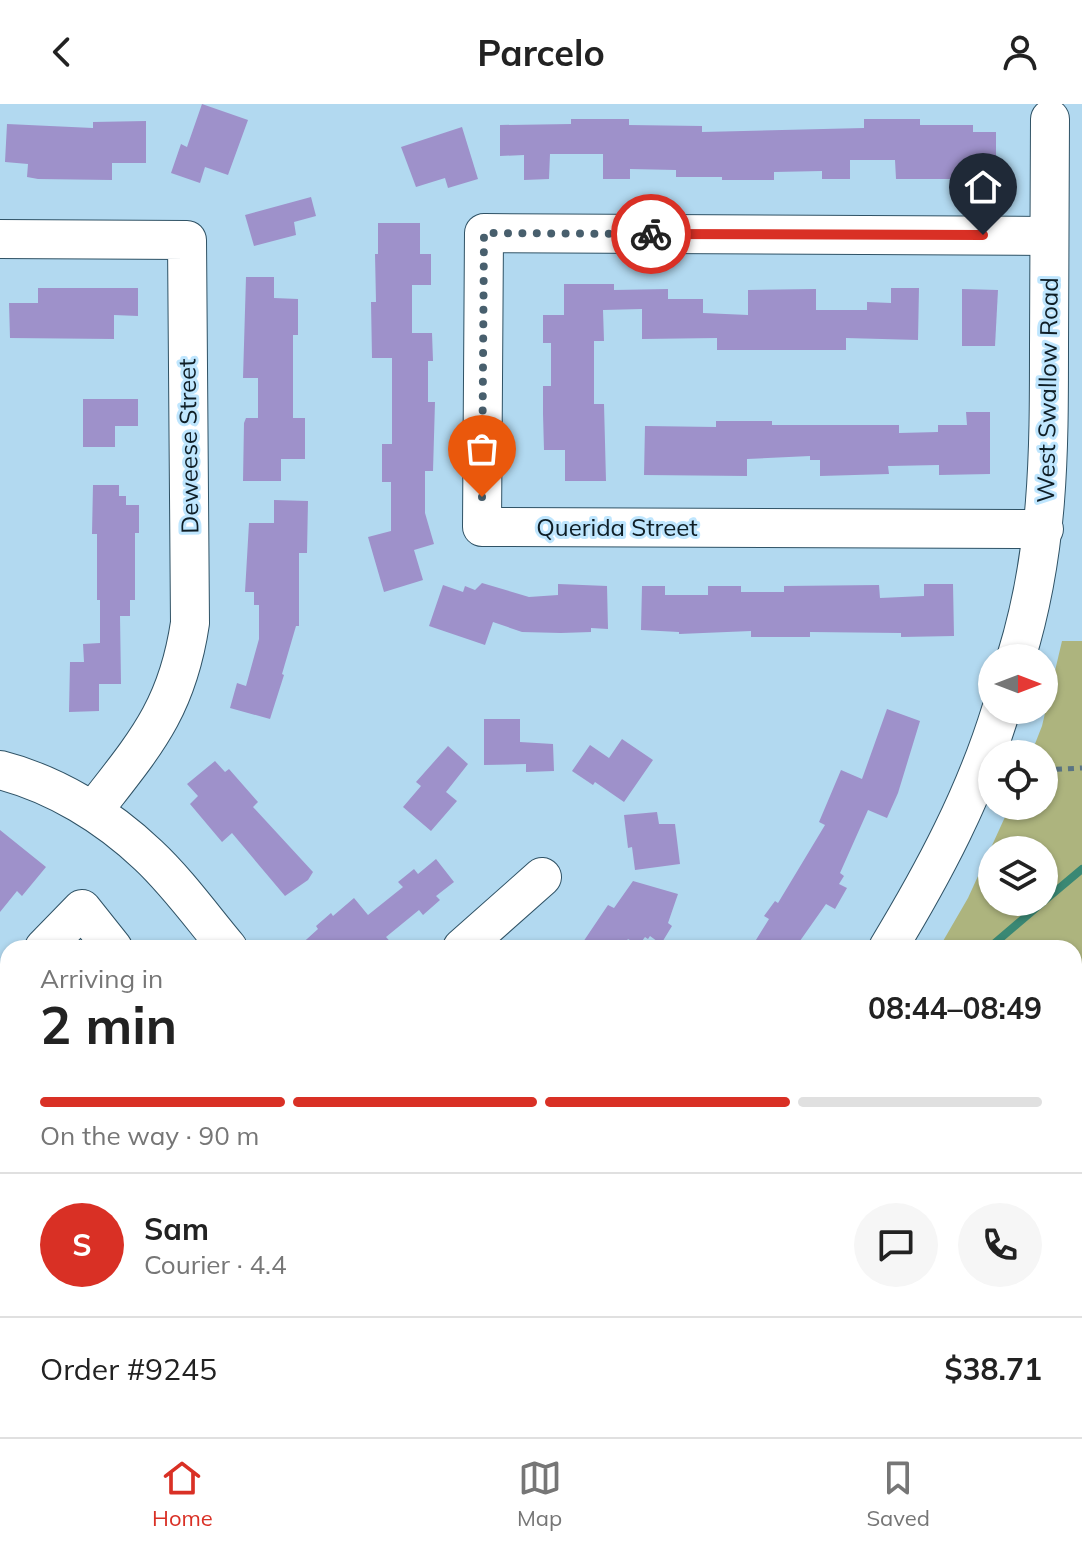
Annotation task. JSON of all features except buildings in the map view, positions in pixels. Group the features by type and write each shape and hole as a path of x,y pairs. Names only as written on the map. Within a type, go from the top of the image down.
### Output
{"street":[{"name":"West Swallow Road","path":"1021,644 1028,621 1044,529 1049,459 1050,119"},
{"name":"Querida Street","path":"1044,529 482,527 484,233 1049,236"},
{"name":"Deweese Street","path":"0,239 187,240 190,623 185,655 173,694 155,730 93,811"},
{"path":"893,940 926,885 955,827 983,764 996,724"},
{"path":"0,770 52,789 93,811 148,854 221,940"},
{"path":"471,940 542,877"},
{"path":"52,940 82,909 107,940"}],"path":[{"path":"1058,769 1082,768"}],"green space":[{"path":"1062,641 1082,641 1082,940 944,940 978,876 978,916 1058,916 1058,836 996,836 1004,820 1058,820 1058,740 1036,740 1042,724 1058,724 1058,658"}],"waterway":[{"path":"1058,889 1082,869"},
{"path":"998,940 1027,916"}],"way so far":[{"path":"482,497 484,233 651,234"}],"route":[{"path":"651,234 983,235"}]}
